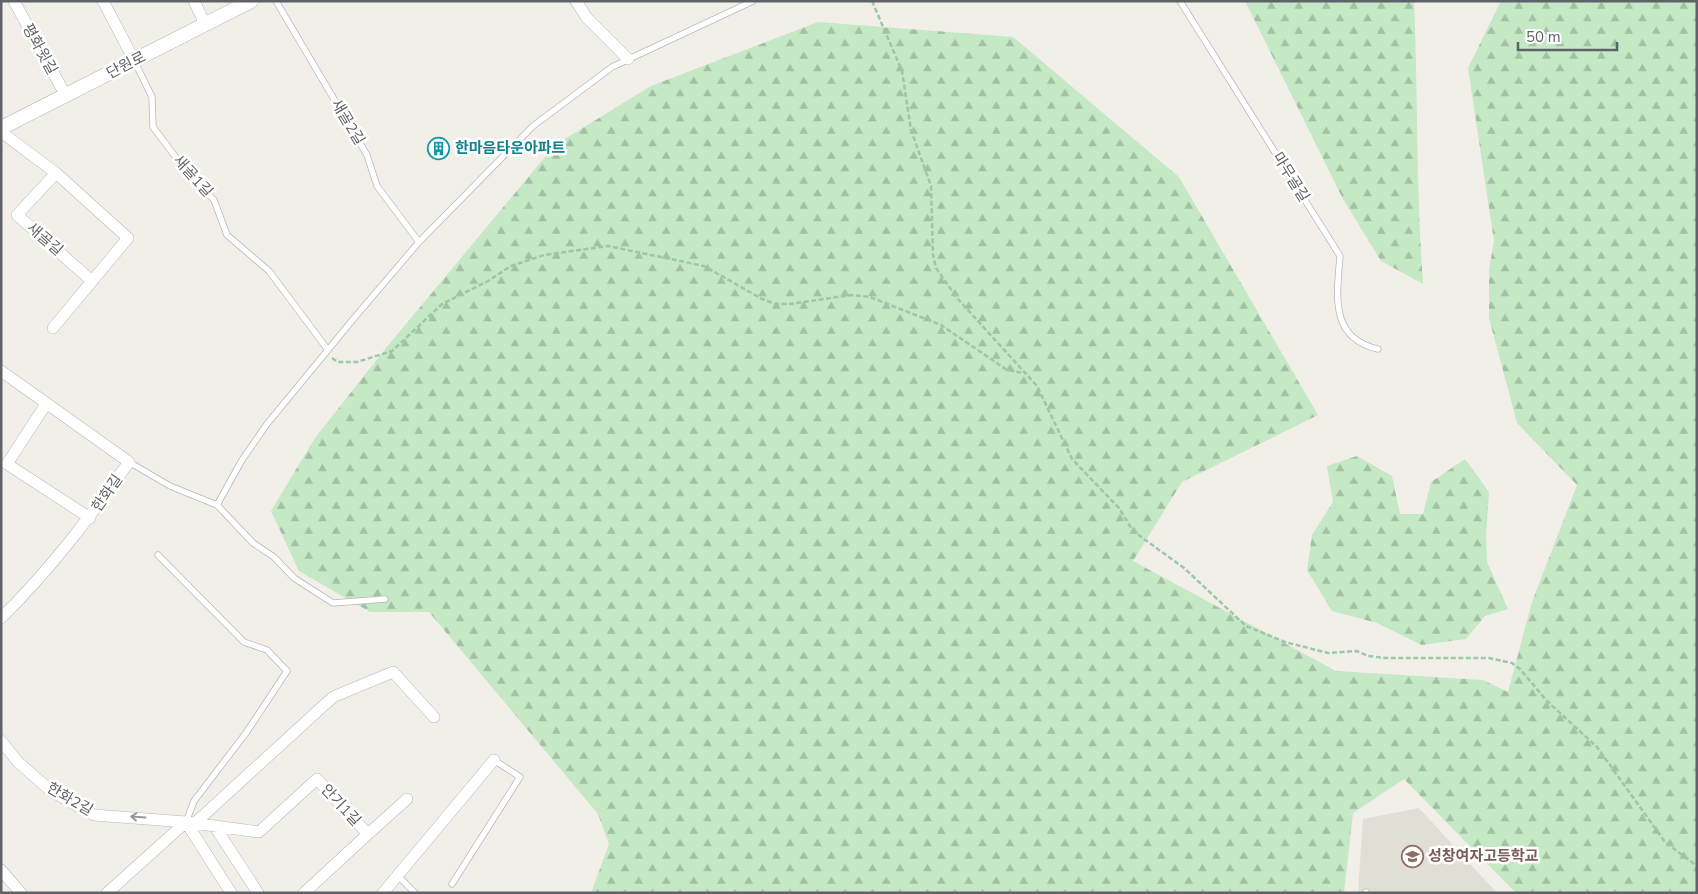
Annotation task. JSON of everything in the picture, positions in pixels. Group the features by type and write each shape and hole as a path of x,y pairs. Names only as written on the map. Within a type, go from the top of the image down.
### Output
{"street":[{"name":"평화윗길","path":"14,1 66,96"},
{"path":"103,1 134,62"},
{"path":"194,1 205,24"},
{"name":"단원로","path":"1,130 250,1"},
{"path":"576,1 587,18 628,59"},
{"path":"1,130 56,173 128,238 53,328"},
{"name":"새골길","path":"56,173 17,215 92,281"},
{"name":"한화길","path":"1,371 129,462 90,518 31,589 1,618"},
{"path":"46,404 7,464 90,518"},
{"path":"108,893 333,698 393,672 434,717"},
{"name":"한화2길","path":"1,741 18,762 51,791 94,815 191,823"},
{"path":"383,893 494,760"},
{"name":"안기1길","path":"191,823 259,832 317,779 368,834 304,893"},
{"path":"368,834 407,799"},
{"path":"191,823 231,893"},
{"path":"214,827 258,893"},
{"path":"1,870 21,893"}],"lane":[{"name":"새골2길","path":"276,1 367,155 377,186 419,242"},
{"path":"218,505 242,460 267,424 328,350 419,242 533,126 612,66 752,1"},
{"name":"마무골길","path":"1180,1 1340,256 1337,291 1340,322 1363,346 1378,349"},
{"name":"새골1길","path":"134,62 152,96 153,127 190,176 214,200 227,235 269,271 328,350"},
{"path":"129,462 170,486 218,505 253,543 274,557 294,578 333,603 385,599"},
{"path":"158,555 244,642 267,650 287,670 246,733 194,801 191,823"},
{"path":"452,884 520,776 494,760"},
{"path":"398,876 414,893"}],"path":[{"path":"872,1 902,71 911,130 931,186 933,255 936,268 957,298 1037,386 1072,459 1119,508 1133,531 1184,568 1246,626 1285,642 1328,653 1357,651 1368,656 1386,658 1489,658 1512,663 1520,669 1547,701 1597,747 1665,842 1697,866"},
{"path":"328,350 338,362 357,362 392,351 442,304 488,281 511,266 544,255 608,246 704,266 762,299 775,304 790,304 851,295 870,297 941,325 1007,370 1025,373"}],"shaded area":[{"name":"성창여자고등학교","path":"1419,808 1497,893 1358,893 1363,819"}],"green space":[{"path":"1245,1 1414,1 1419,213 1423,284 1381,261 1343,199"},
{"path":"1501,1 1697,1 1697,893 1516,893 1404,779 1353,813 1344,893 591,893 609,844 598,814 429,612 370,612 299,571 271,511 315,438 386,348 555,145 651,86 818,22 1013,37 1179,177 1318,415 1182,482 1133,561 1336,671 1483,680 1508,692 1532,602 1577,485 1517,423 1489,318 1489,270 1494,241 1468,68"},
{"path":"1357,456 1392,476 1400,514 1423,514 1431,482 1465,459 1489,492 1486,536 1487,562 1508,609 1485,616 1466,639 1422,645 1377,623 1332,611 1307,570 1312,535 1333,502 1327,466"}],"place":[{"name":"한마음타운아파트","path":"439,148"},
{"name":"성창여자고등학교","path":"1412,856"}]}
